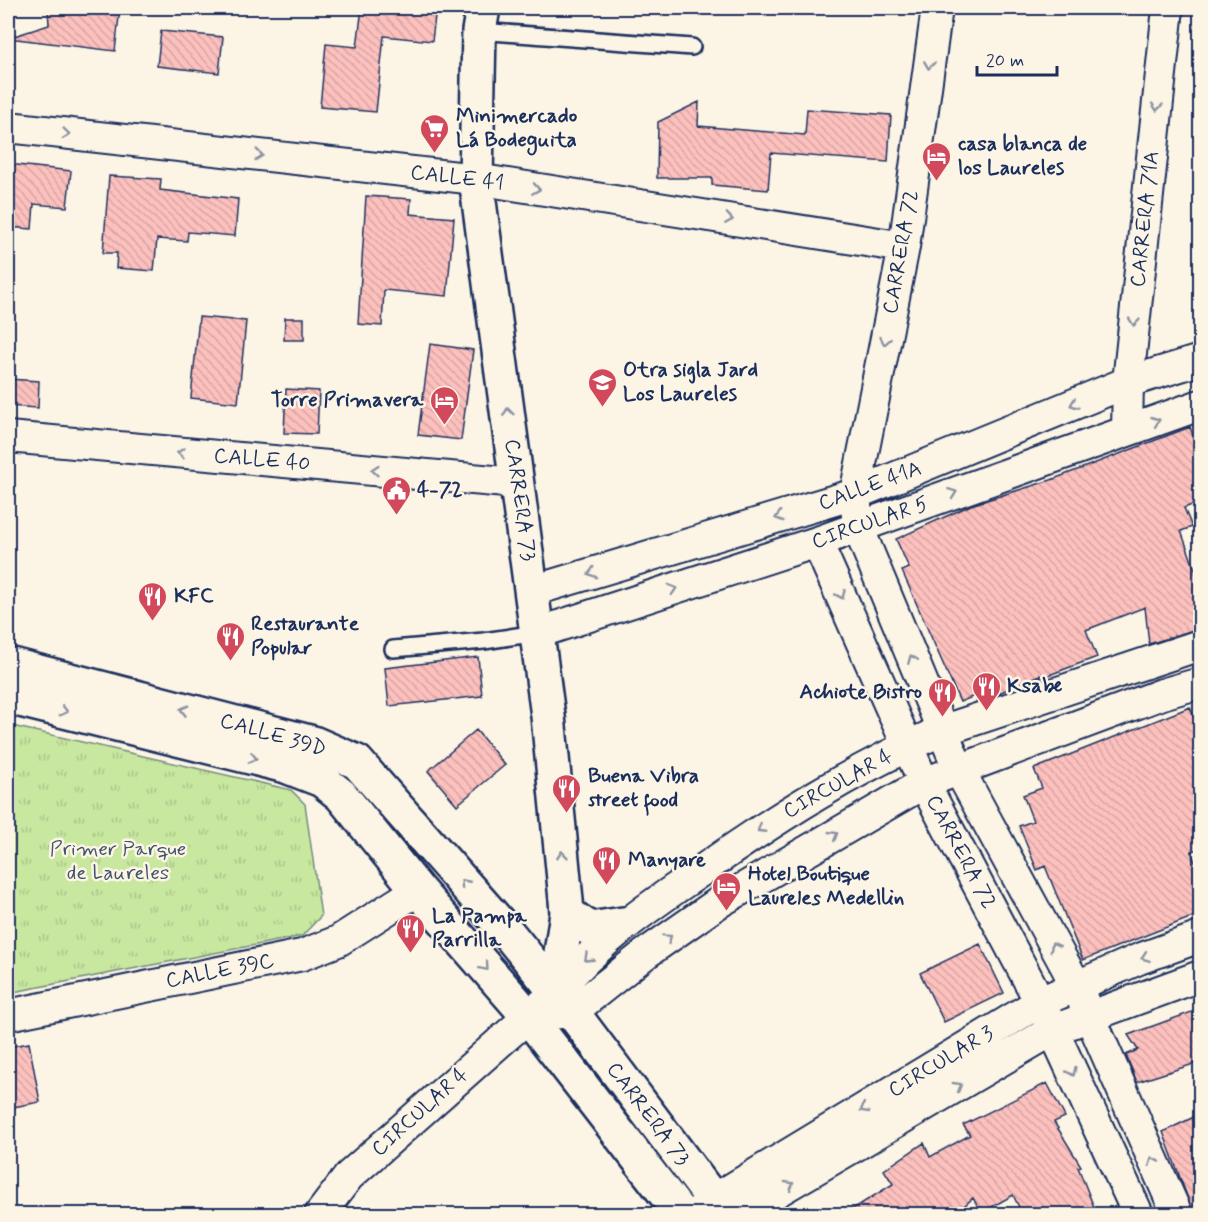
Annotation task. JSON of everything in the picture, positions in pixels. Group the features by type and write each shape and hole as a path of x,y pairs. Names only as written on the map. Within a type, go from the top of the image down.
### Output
{"street":[{"name":"CARRERA 72","path":"937,8 904,247 855,494 858,527 958,768 1076,985 1177,1215"},
{"name":"CARRERA 71A","path":"1126,431 1128,382 1168,8"},
{"name":"CARRERA 73","path":"481,20 476,179 548,716 567,914 563,1002 718,1211"},
{"name":"CALLE 41","path":"8,127 476,179 904,247"},
{"name":"CALLE 41A","path":"532,591 855,494 1128,382 1200,360"},
{"name":"CIRCULAR 5","path":"537,633 817,542 1200,405"},
{"name":"CALLE 40","path":"8,437 517,483"},
{"name":"CARRERA 72","path":"855,494 817,542 924,783 1040,1002 1138,1215"},
{"name":"CIRCULAR 4","path":"563,1002 569,975 623,924 811,796 908,745 941,731 1152,659 1200,645"},
{"path":"1152,659 1162,694"},
{"name":"CALLE 39D","path":"8,664 313,743 357,762 507,932 563,1002"},
{"name":"CIRCULAR 4","path":"320,1215 349,1176 527,1016 563,1002 645,954 718,903 924,783 958,768 1162,694 1200,683"},
{"name":"CALLE 39D","path":"8,697 286,766 322,780 341,795 417,890 527,1016"},
{"name":"CALLE 39C","path":"8,1015 302,955 338,942 417,890"},
{"path":"567,914 590,929 623,924"},
{"name":"CIRCULAR 3","path":"718,1211 1040,1002 1076,985 1200,937"},
{"name":"CIRCULAR 3","path":"718,1211 1053,1030 1200,976"},
{"name":"CARRERA 73","path":"527,1016 681,1215"}],"lane":[{"path":"481,20 692,47"},
{"path":"393,649 484,642 537,633"}],"green space":[{"name":"Primer Parque de Laureles","path":"8,725 291,790 305,804 321,916 302,936 8,993"}],"building":[{"path":"48,8 120,8 115,51 8,38 49,25"},
{"path":"362,8 436,8 432,41 384,36 376,112 320,107 326,44 357,47"},
{"path":"161,31 223,37 219,73 157,66"},
{"path":"699,102 698,126 805,135 807,109 891,115 888,162 771,153 768,190 712,185 712,178 657,178 658,122"},
{"path":"8,164 71,171 67,207 34,204 32,229 8,227"},
{"path":"109,176 161,179 160,190 238,199 235,236 188,232 187,241 157,239 154,271 116,268 117,253 103,253"},
{"path":"366,196 411,199 410,214 454,218 447,296 384,290 382,326 358,324"},
{"path":"199,317 246,321 238,403 191,398"},
{"path":"285,318 304,318 304,340 284,340"},
{"path":"430,344 473,350 461,440 418,435"},
{"path":"8,379 39,381 38,408 8,406"},
{"path":"286,389 319,391 317,434 284,433"},
{"path":"1190,427 1200,455 1200,502 1184,508 1192,527 1181,531 1200,583 1200,628 1149,644 1145,607 1086,630 1097,657 1041,678 1040,675 999,693 996,687 960,702 902,571 909,568 896,539 971,505 1051,480"},
{"path":"478,657 482,696 389,706 385,668"},
{"path":"1190,707 1200,733 1200,848 1191,852 1200,874 1200,914 1083,960 1045,866 1037,870 1019,826 1033,821 1023,795 1042,788 1034,769"},
{"path":"476,730 505,765 457,805 428,771"},
{"path":"980,944 1004,993 944,1022 920,973"},
{"path":"1200,1009 1200,1062 1137,1082 1126,1055 1138,1050 1128,1035"},
{"path":"29,1043 40,1102 8,1108 8,1047"},
{"path":"1047,1083 1065,1117 1054,1122 1081,1166 1078,1167 1097,1215 1023,1215 1013,1195 981,1213 973,1198 954,1215 843,1215 893,1184 884,1170 924,1143 930,1157 970,1135 963,1125"},
{"path":"1200,1114 1200,1215 1194,1215 1163,1132"}],"place":[{"name":"Minimercado Lá Bodeguita","path":"435,154"},
{"name":"casa blanca de los Laureles","path":"937,182"},
{"name":"Otra sigla Jard Los Laureles","path":"602,408"},
{"name":"Torre Primavera","path":"444,426"},
{"name":"4-72","path":"396,516"},
{"name":"KFC","path":"153,622"},
{"name":"Restaurante Popular","path":"230,662"},
{"name":"Ksabe","path":"986,712"},
{"name":"Achiote Bistro","path":"943,718"},
{"name":"Buena Vibra street food","path":"567,814"},
{"name":"Manyare","path":"607,886"},
{"name":"Hotel Boutique Laureles Medellin","path":"727,912"},
{"name":"La Pampa Parrilla","path":"411,954"}]}
